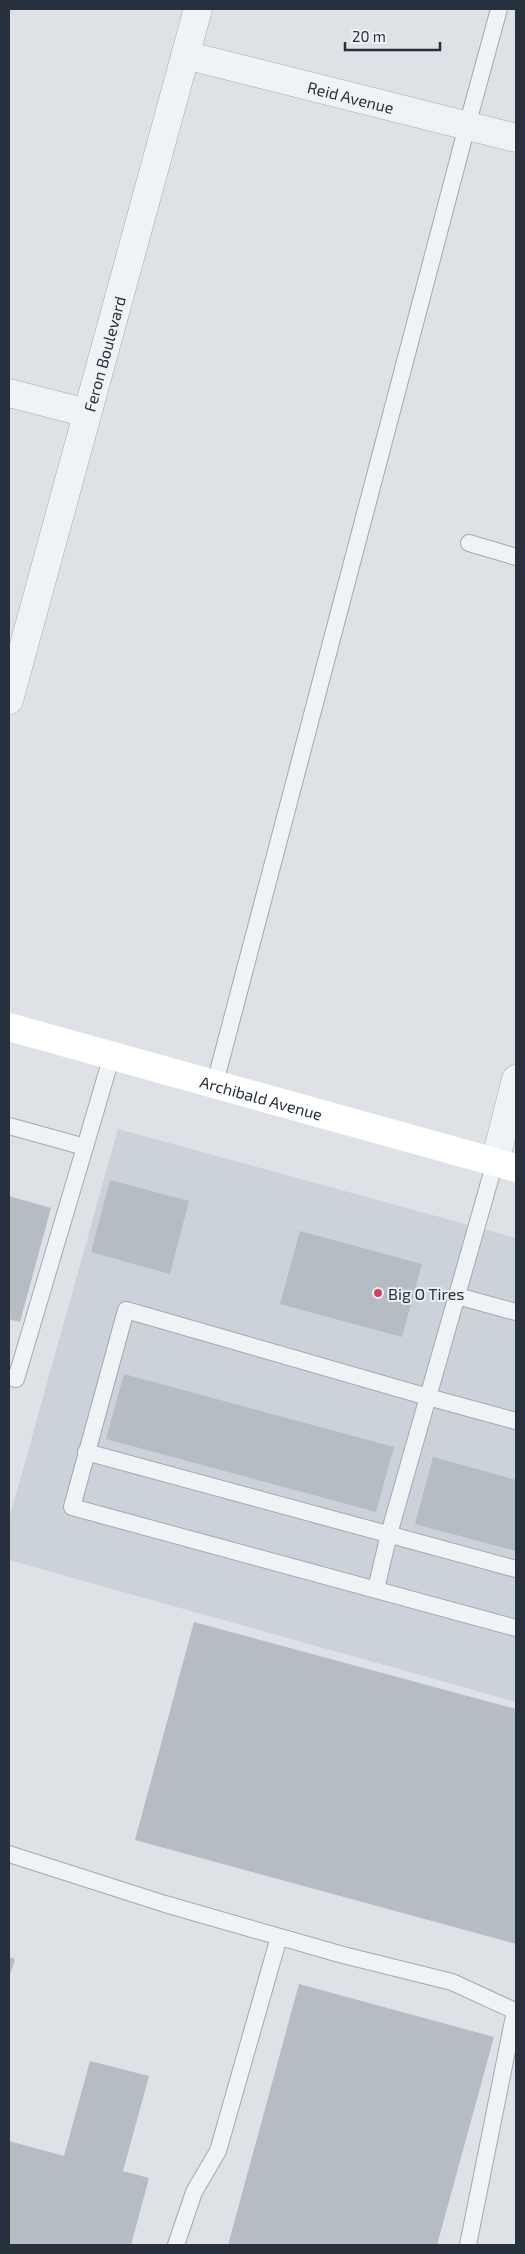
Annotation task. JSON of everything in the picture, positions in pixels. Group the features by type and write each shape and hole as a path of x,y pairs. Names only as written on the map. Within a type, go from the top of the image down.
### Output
{"main road":[{"name":"Archibald Avenue","path":"9,1027 506,1165"}],"street":[{"name":"Feron Boulevard","path":"9,700 198,9"},
{"name":"Reid Avenue","path":"185,55 516,138"},
{"path":"9,393 87,413"},
{"path":"506,1165 516,1079"}],"lane":[{"path":"214,1083 499,9"},
{"path":"469,543 516,557"},
{"path":"9,1377 16,1379 112,1055"},
{"path":"9,1126 85,1147"},
{"path":"376,1589 389,1534 457,1296 506,1165"},
{"path":"457,1296 516,1312"},
{"path":"516,1421 126,1310 72,1506 516,1628"},
{"path":"86,1452 516,1569"},
{"path":"9,1854 166,1904 452,1982 515,2011 468,2245"},
{"path":"176,2245 194,2192 218,2151 279,1936"}],"shaded area":[{"path":"118,1129 516,1238 516,1702 9,1560 9,1519"}],"building":[{"path":"110,1180 189,1201 170,1274 91,1252"},
{"path":"9,1196 51,1208 20,1322 9,1319"},
{"path":"300,1231 422,1264 402,1337 280,1304"},
{"path":"124,1374 394,1447 376,1512 106,1439"},
{"path":"433,1457 516,1480 516,1551 415,1524"},
{"path":"194,1622 516,1709 516,1944 135,1840"},
{"path":"9,1957 15,1959 9,1978"},
{"path":"299,1984 494,2037 437,2245 228,2245"},
{"path":"90,2061 149,2076 123,2171 149,2178 131,2245 9,2245 9,2141 64,2156"}],"place":[{"name":"Big O Tires","path":"378,1293"}]}
